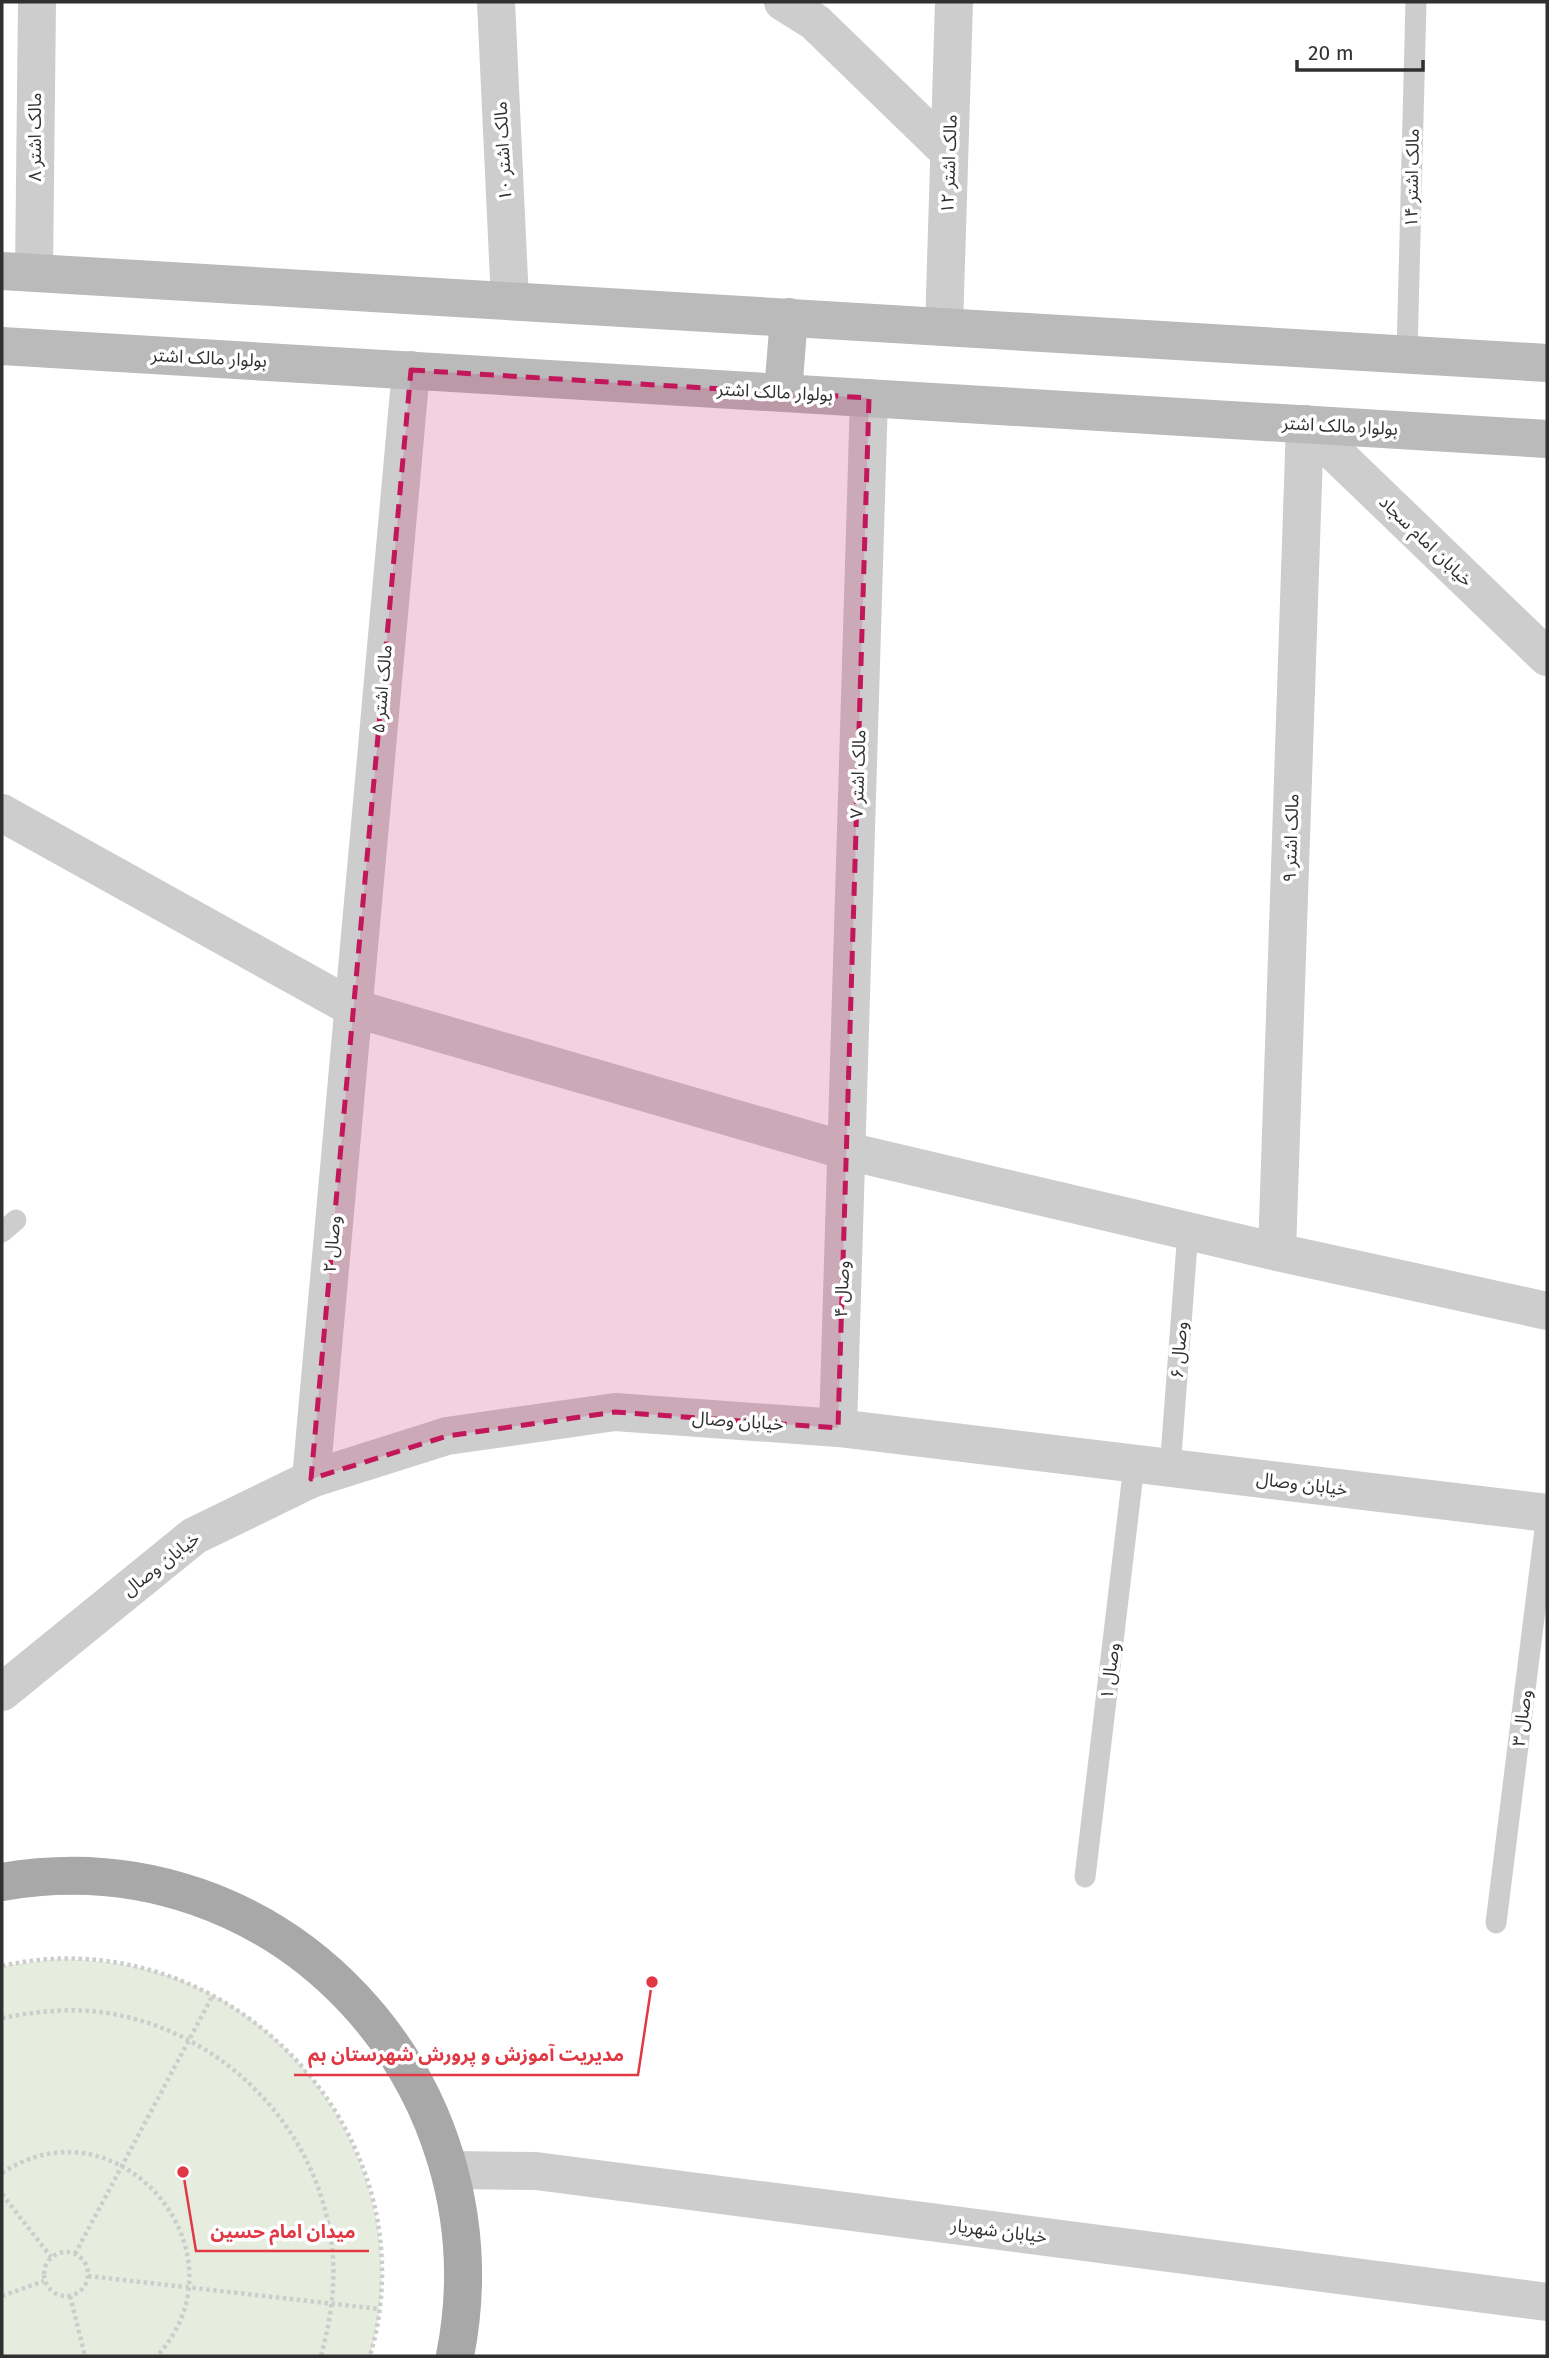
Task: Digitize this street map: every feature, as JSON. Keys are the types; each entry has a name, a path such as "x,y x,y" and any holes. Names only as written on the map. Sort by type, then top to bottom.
{"main road":[{"path":"18,272 1547,363"},
{"path":"783,393 789,317"},
{"name":"بولوار مالک اشتر","path":"2,346 1547,439"},
{"path":"2,1882 54,1876 93,1877 130,1881 204,1900 272,1933 333,1978 360,2005 384,2034 424,2099 439,2134 450,2171 462,2234 464,2267 461,2323 455,2356"}],"street":[{"name":"مالک اشتر ۸","path":"18,272 37,2"},
{"name":"مالک اشتر ۱۰","path":"496,2 510,301"},
{"path":"783,2 815,22 949,152"},
{"name":"مالک اشتر ۱۲","path":"944,327 954,2"},
{"name":"مالک اشتر ۵","path":"353,1008 411,370"},
{"name":"مالک اشتر ۷","path":"847,1151 869,398"},
{"name":"خیابان امام سجاد","path":"1305,424 1547,657"},
{"name":"مالک اشتر ۹","path":"1277,1252 1305,424"},
{"path":"2,813 353,1008 847,1151 1277,1252 1547,1311"},
{"name":"وصال ۲","path":"311,1479 353,1008"},
{"name":"وصال ۴","path":"838,1428 847,1151"},
{"name":"خیابان وصال","path":"2,1692 194,1536 311,1479 447,1436 615,1412 838,1428 1547,1513"},
{"name":"خیابان شهریار","path":"450,2171 536,2171 1547,2302"}],"lane":[{"name":"مالک اشتر ۱۴","path":"1407,355 1416,2"},
{"name":"وصال ۶","path":"1152,1467 1188,1231"},
{"name":"وصال ۱","path":"1085,1877 1152,1467"},
{"name":"وصال ۳","path":"1496,1923 1547,1513"}],"path":[{"path":"2,1966 57,1959 98,1961 177,1979 214,1995 244,2014 273,2036 299,2062 342,2121 370,2189 376,2219 381,2279 379,2309 370,2356"},
{"path":"75,2254 214,1995"},
{"path":"2,2018 56,2010 102,2012 138,2020 189,2040 217,2056 242,2076 278,2115 302,2150 321,2199 331,2240 334,2272 332,2304 321,2356"},
{"path":"2,2173 32,2158 54,2153 100,2157 140,2177 169,2207 186,2245 188,2287 177,2329 157,2356"},
{"path":"2,2194 51,2258"},
{"path":"67,2252 75,2254 82,2259 88,2276 85,2285 79,2293 59,2296 50,2290 44,2281 46,2264 51,2258 67,2252"},
{"path":"88,2276 379,2309"},
{"path":"2,2296 44,2281"},
{"path":"70,2296 85,2356"}],"highlighted area":[{"path":"411,370 869,398 838,1428 615,1412 447,1436 311,1479"}],"shaded area":[{"path":"57,1959 118,1964 178,1979 230,2005 276,2040 315,2083 346,2131 368,2184 380,2240 381,2298 370,2356 2,2356 2,1966"}],"place":[{"name":"مدیریت آموزش و پرورش شهرستان بم","path":"652,1982"},
{"name":"میدان امام حسین","path":"183,2172"}]}
